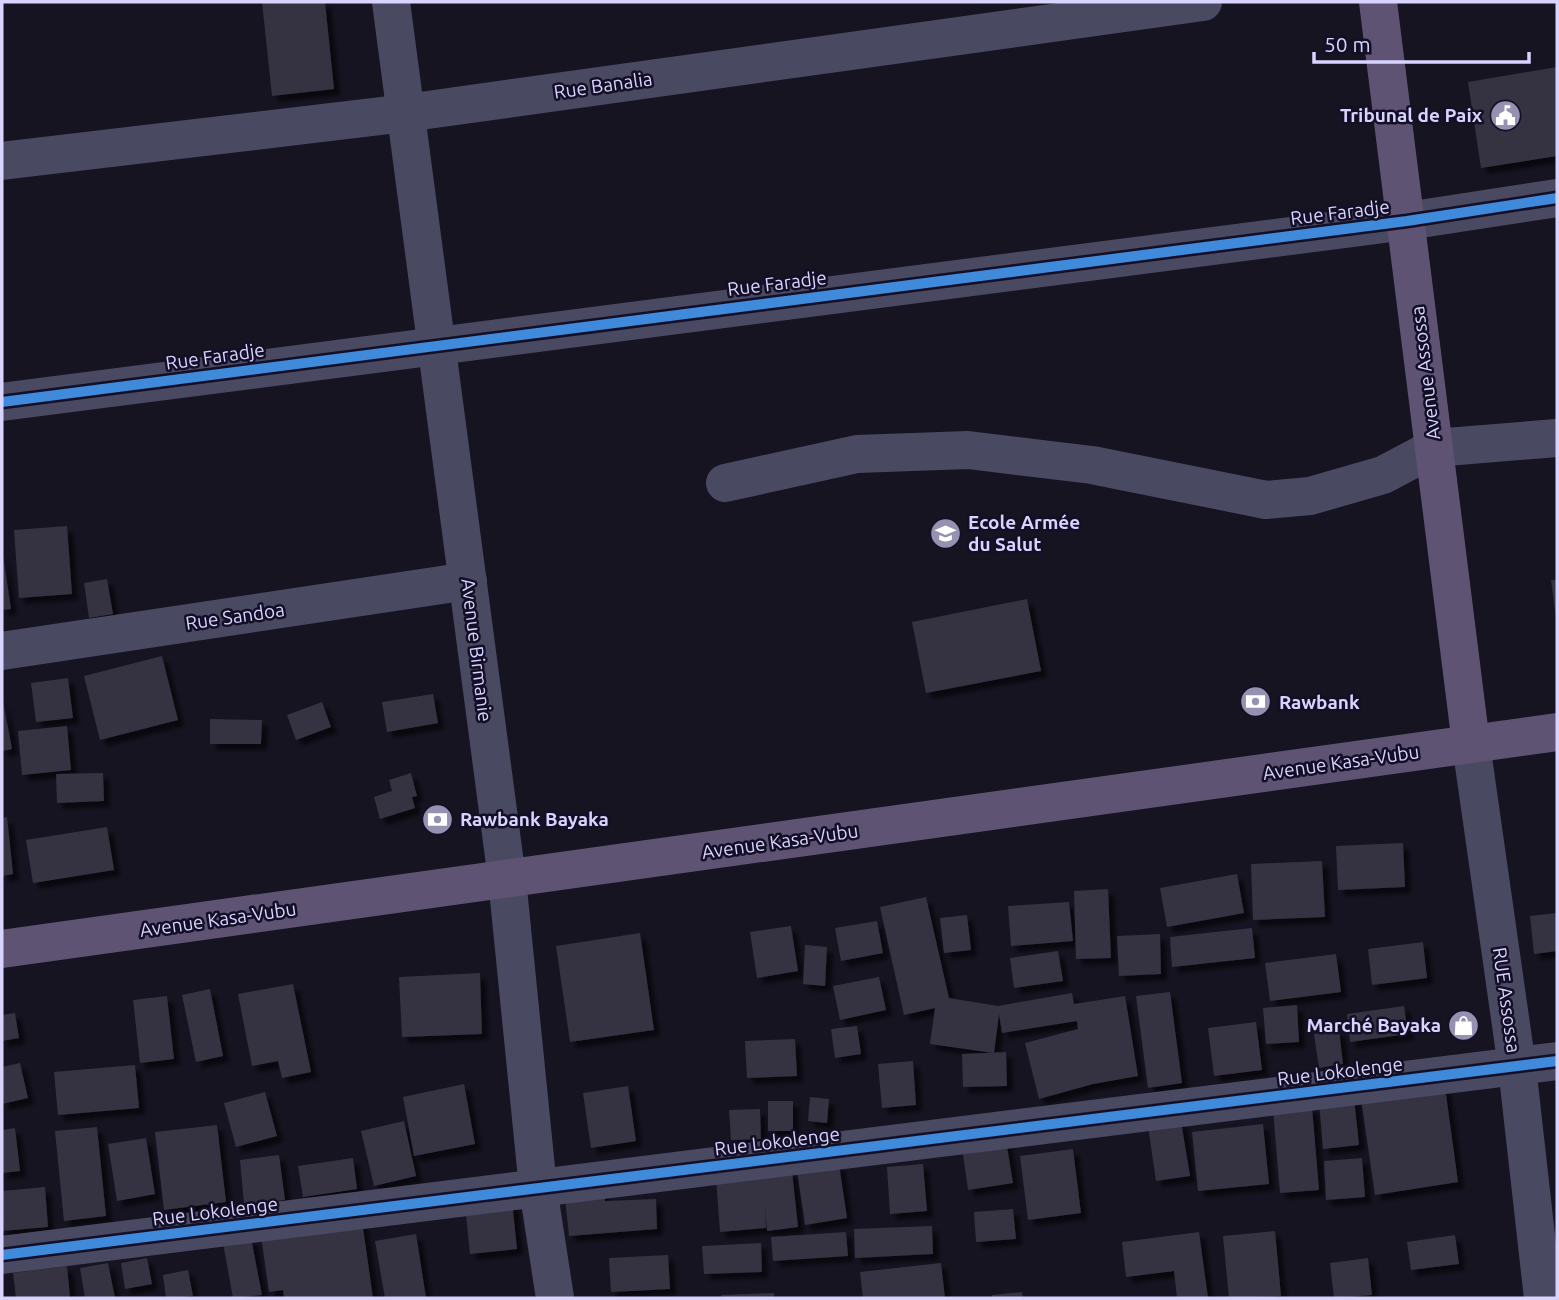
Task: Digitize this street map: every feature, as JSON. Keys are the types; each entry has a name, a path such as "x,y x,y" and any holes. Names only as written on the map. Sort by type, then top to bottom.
{"main road":[{"name":"Avenue Assossa","path":"1378,2 1471,744"},
{"name":"Avenue Kasa-Vubu","path":"2,949 1557,732"}],"street":[{"name":"Avenue Birmanie","path":"391,2 507,879 538,1188 555,1298"},
{"name":"Rue Banalia","path":"2,162 406,113 1203,2"},
{"name":"Rue Faradje","path":"2,402 1407,221 1557,198"},
{"path":"725,483 857,453 968,450 1092,465 1266,500 1310,496 1383,475 1434,448 1557,438"},
{"name":"Rue Sandoa","path":"2,651 468,581"},
{"name":"RUE Assossa","path":"1471,744 1517,1067 1544,1298"},
{"name":"Rue Lokolenge","path":"2,1255 1557,1061"}],"building":[{"path":"262,2 325,2 334,89 272,96"},
{"path":"1557,67 1557,156 1481,168 1468,82"},
{"path":"67,526 72,594 19,598 14,530"},
{"path":"2,549 11,609 2,610"},
{"path":"107,579 113,614 89,618 84,583"},
{"path":"1551,580 1557,580 1557,617 1556,617"},
{"path":"1027,599 1041,671 926,693 912,622"},
{"path":"162,656 178,720 100,740 84,676"},
{"path":"68,678 73,718 36,722 31,683"},
{"path":"433,694 438,723 387,732 382,702"},
{"path":"2,696 12,749 2,751"},
{"path":"322,702 331,727 296,740 287,715"},
{"path":"210,719 262,720 261,744 210,744"},
{"path":"67,726 71,770 22,775 18,731"},
{"path":"103,773 104,801 57,803 56,774"},
{"path":"411,773 417,796 412,797 415,808 380,819 374,797 392,791 389,780"},
{"path":"7,817 13,874 2,876 2,818"},
{"path":"107,827 114,870 33,883 26,840"},
{"path":"1403,843 1405,887 1338,890 1336,846"},
{"path":"1322,861 1325,917 1253,920 1251,864"},
{"path":"1237,874 1244,913 1167,927 1160,888"},
{"path":"1108,889 1111,958 1076,959 1074,891"},
{"path":"926,897 949,998 998,1006 1072,993 1074,1004 1125,996 1138,1076 1093,1084 1039,1099 1025,1043 1078,1029 1077,1021 1002,1033 999,1014 994,1053 930,1044 935,1008 904,1015 880,907"},
{"path":"1069,902 1073,941 1011,946 1008,906"},
{"path":"1557,913 1557,951 1534,954 1530,916"},
{"path":"967,915 971,950 944,953 940,918"},
{"path":"877,921 883,953 841,961 835,928"},
{"path":"791,926 798,971 757,978 750,932"},
{"path":"1252,928 1255,958 1172,967 1170,937"},
{"path":"640,933 654,1030 570,1042 556,946"},
{"path":"1160,934 1161,974 1119,976 1117,936"},
{"path":"1423,942 1427,978 1372,985 1368,949"},
{"path":"805,945 827,947 825,986 803,984"},
{"path":"1058,951 1063,981 1014,988 1010,958"},
{"path":"1336,954 1341,992 1270,1001 1265,963"},
{"path":"480,973 482,1034 402,1037 399,977"},
{"path":"879,977 886,1010 840,1020 833,986"},
{"path":"293,984 311,1072 282,1078 278,1061 252,1066 238,994"},
{"path":"210,989 223,1056 196,1062 182,995"},
{"path":"1170,992 1182,1083 1148,1088 1136,996"},
{"path":"167,996 174,1059 140,1063 133,1000"},
{"path":"1297,1005 1299,1042 1266,1044 1263,1008"},
{"path":"1404,1006 1408,1034 1350,1042 1347,1014"},
{"path":"15,1013 19,1038 2,1041 2,1015"},
{"path":"1256,1022 1262,1070 1214,1076 1208,1028"},
{"path":"857,1026 861,1054 835,1058 831,1029"},
{"path":"1339,1030 1343,1064 1319,1068 1314,1034"},
{"path":"795,1039 797,1076 747,1078 745,1041"},
{"path":"1006,1052 1007,1086 963,1087 962,1054"},
{"path":"913,1061 916,1105 882,1108 878,1064"},
{"path":"20,1063 28,1098 2,1104 2,1067"},
{"path":"135,1065 139,1108 58,1115 54,1072"},
{"path":"464,1084 475,1144 414,1156 403,1097"},
{"path":"628,1086 636,1141 591,1148 583,1093"},
{"path":"1445,1087 1458,1182 1375,1195 1361,1099"},
{"path":"265,1092 277,1136 236,1147 224,1103"},
{"path":"810,1097 829,1099 827,1123 808,1121"},
{"path":"1354,1098 1359,1145 1323,1149 1319,1101"},
{"path":"768,1101 793,1101 793,1131 768,1131"},
{"path":"1312,1107 1319,1190 1280,1193 1273,1110"},
{"path":"760,1109 761,1139 731,1140 729,1110"},
{"path":"404,1121 416,1176 374,1186 361,1131"},
{"path":"1181,1121 1190,1176 1156,1181 1148,1126"},
{"path":"1263,1124 1269,1184 1198,1191 1192,1132"},
{"path":"217,1125 226,1202 164,1210 155,1132"},
{"path":"97,1127 106,1216 64,1221 55,1131"},
{"path":"15,1128 20,1171 2,1173 2,1130"},
{"path":"146,1138 155,1194 117,1201 108,1144"},
{"path":"1006,1140 1013,1183 968,1190 962,1147"},
{"path":"1073,1149 1081,1213 1028,1220 1020,1156"},
{"path":"279,1155 285,1200 244,1204 240,1160"},
{"path":"353,1158 357,1189 303,1197 298,1166"},
{"path":"1362,1158 1365,1197 1326,1200 1324,1161"},
{"path":"839,1164 847,1218 805,1225 797,1170"},
{"path":"923,1164 927,1211 890,1214 887,1167"},
{"path":"792,1171 798,1227 767,1231 765,1207 766,1228 720,1232 716,1178"},
{"path":"603,1184 605,1201 656,1199 657,1229 569,1236 564,1188"},
{"path":"45,1187 48,1227 2,1231 2,1191"},
{"path":"512,1200 517,1249 470,1254 465,1205"},
{"path":"1013,1209 1016,1239 976,1242 974,1212"},
{"path":"362,1221 373,1298 284,1298 283,1290 269,1292 261,1236"},
{"path":"932,1226 933,1254 855,1258 854,1229"},
{"path":"1275,1231 1281,1296 1229,1298 1223,1236"},
{"path":"846,1232 848,1256 773,1261 771,1237"},
{"path":"1199,1232 1208,1298 1177,1298 1174,1271 1126,1277 1122,1242"},
{"path":"416,1234 426,1298 385,1298 375,1241"},
{"path":"1455,1235 1459,1264 1411,1270 1407,1242"},
{"path":"251,1238 262,1295 233,1298 223,1243"},
{"path":"761,1243 762,1272 704,1274 702,1246"},
{"path":"668,1255 670,1289 611,1292 609,1258"},
{"path":"147,1258 152,1284 125,1289 121,1263"},
{"path":"1368,1258 1372,1295 1334,1298 1330,1263"},
{"path":"108,1263 115,1298 85,1298 80,1268"},
{"path":"941,1263 945,1298 863,1298 860,1272"},
{"path":"67,1266 70,1298 16,1298 13,1273"},
{"path":"188,1270 193,1296 166,1298 163,1275"},
{"path":"1022,1292 1023,1298 992,1298 992,1295"},
{"path":"774,1293 774,1298 721,1298 721,1295"}],"cycle path":[{"path":"2,402 1407,221 1557,198"},
{"path":"2,1255 1557,1061"}],"place":[{"name":"Tribunal de Paix","path":"1505,115"},
{"name":"Ecole Armée du Salut","path":"945,533"},
{"name":"Rawbank","path":"1256,702"},
{"name":"Rawbank Bayaka","path":"437,819"},
{"name":"Marché Bayaka","path":"1464,1025"}]}
